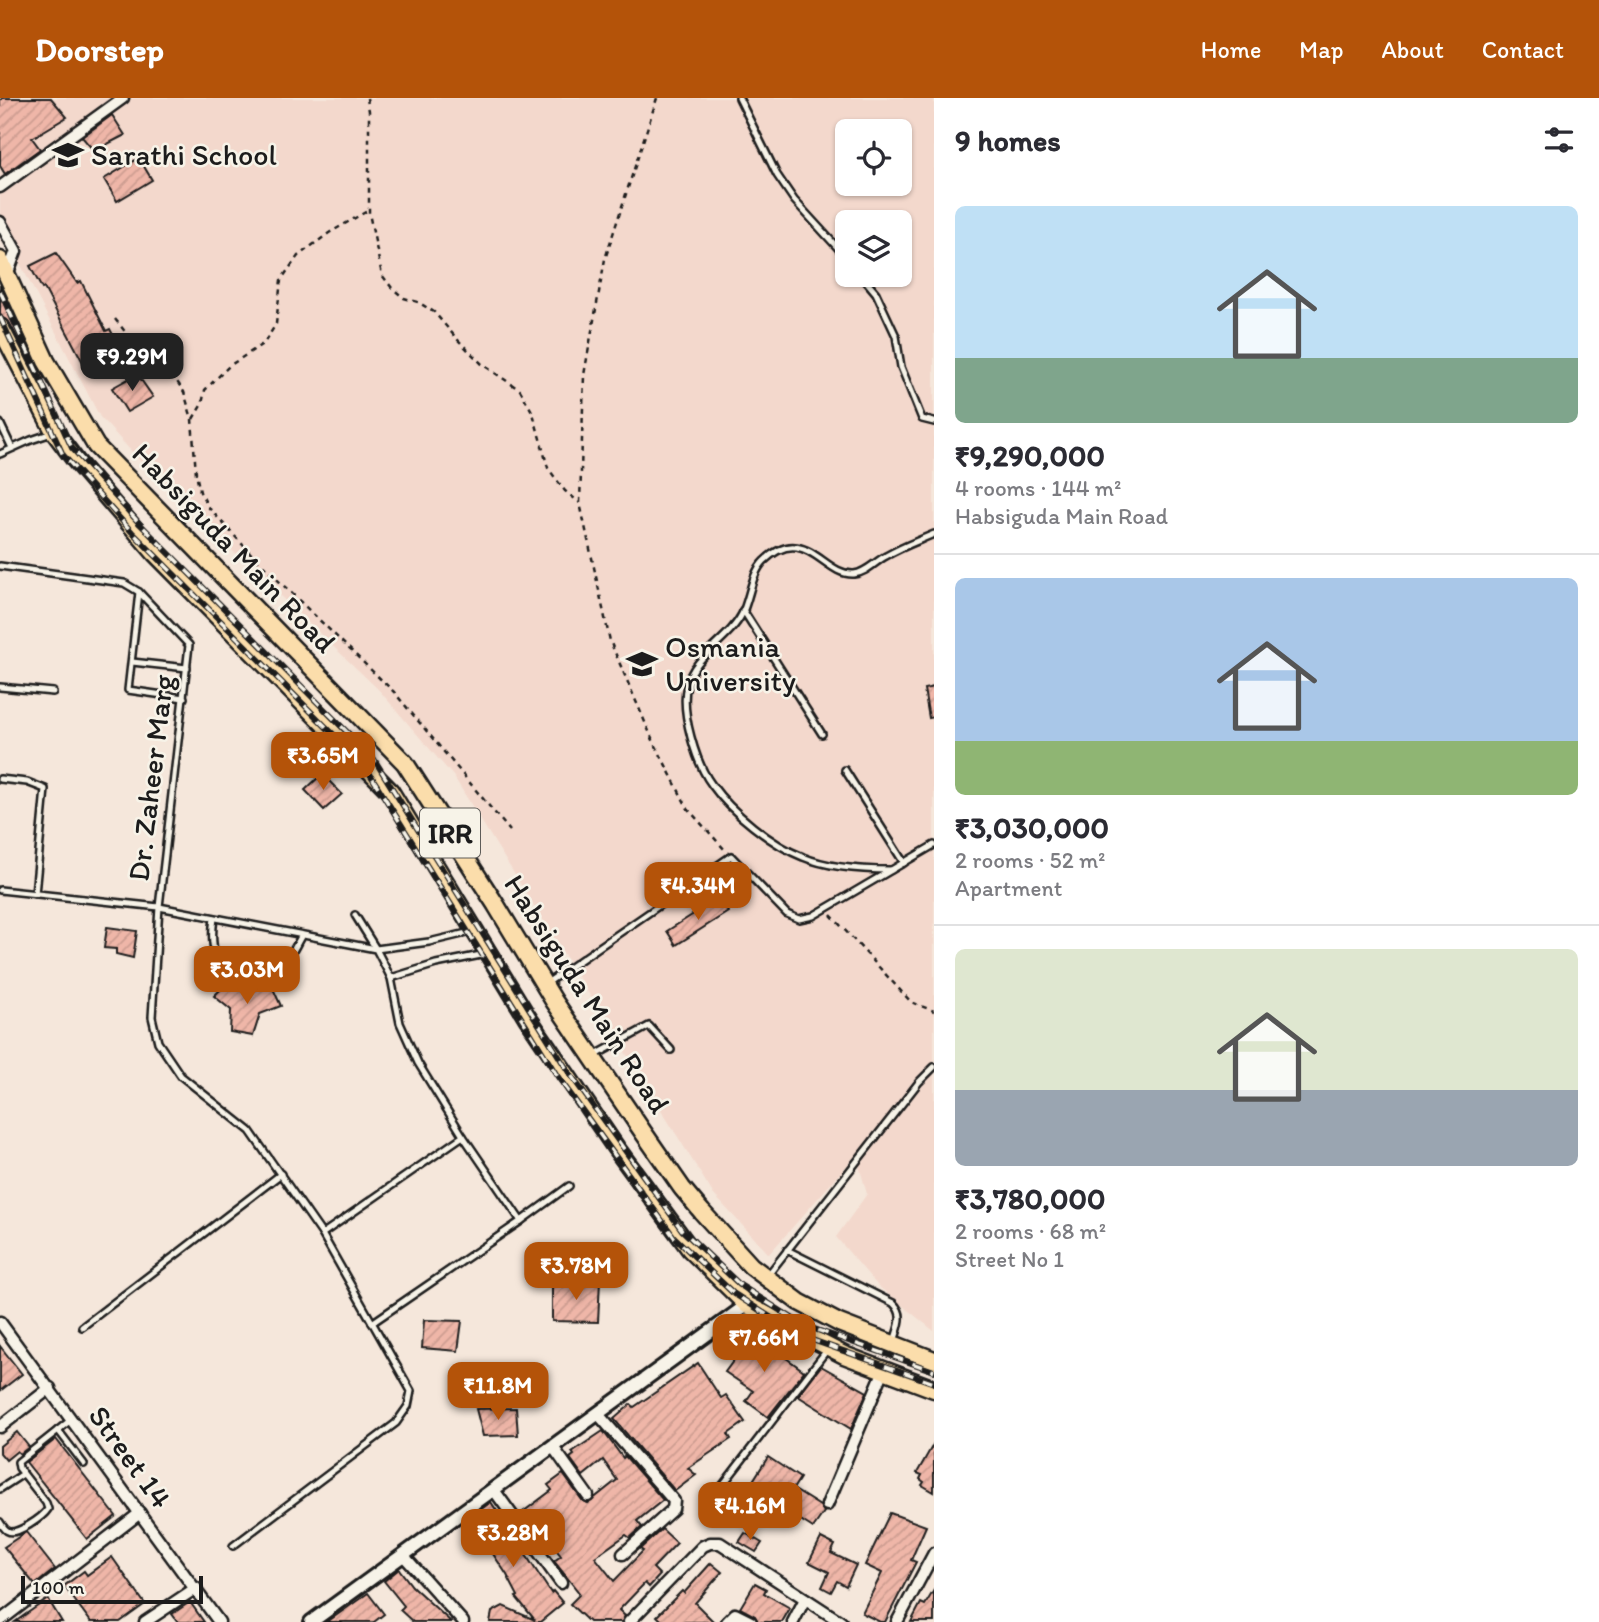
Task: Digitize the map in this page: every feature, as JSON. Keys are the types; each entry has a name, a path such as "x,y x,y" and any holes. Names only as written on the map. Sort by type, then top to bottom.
{"main road":[{"name":"Habsiguda Main Road","path":"3,268 46,361 96,446 405,763 544,984 682,1188 765,1279 821,1315 934,1360"},
{"name":"Habsiguda Main Road","path":"0,327 55,433 76,461 155,553 390,791 486,954 616,1148 690,1249 747,1305 829,1347 934,1389"},
{"path":"367,767 390,748"},
{"path":"616,1148 643,1132"}],"street":[{"path":"0,187 124,98"},
{"path":"0,222 16,251 3,268"},
{"path":"311,1622 747,1305"},
{"name":"Street 14","path":"0,1322 219,1622"},
{"path":"827,1504 884,1370"},
{"path":"0,1427 50,1388"},
{"path":"598,1413 674,1501 673,1509 623,1554"},
{"path":"553,1447 588,1496"},
{"path":"494,1490 561,1583"},
{"path":"0,1621 140,1513"},
{"path":"629,1622 703,1546 710,1543 720,1543 841,1622"},
{"path":"897,1622 934,1553"},
{"path":"403,1555 463,1622"},
{"path":"145,1622 196,1588"},
{"path":"793,1622 805,1600"},
{"path":"727,1622 735,1614 751,1622"}],"lane":[{"path":"739,98 777,175 801,208 835,245"},
{"path":"871,287 896,336 901,367 922,419 934,422"},
{"path":"0,423 12,448"},
{"path":"0,454 55,433"},
{"path":"891,870 855,868 802,857 747,821 711,785 688,730 685,705 687,683 696,667 731,630 743,610 753,580 764,561 781,551 797,547 806,549 844,573 855,574 863,572 888,554 934,534"},
{"name":"Dr. Zaheer Marg","path":"0,566 124,583 139,592 189,645 159,907 376,949 429,942 474,931"},
{"path":"139,592 128,690 184,698"},
{"path":"743,610 822,734"},
{"path":"132,662 187,668"},
{"path":"0,687 53,692"},
{"path":"845,770 904,863"},
{"path":"0,779 27,782 45,789 36,894"},
{"path":"544,984 731,856 787,915 799,919 813,916 934,845"},
{"path":"0,890 159,907 152,1017 158,1042 181,1076 250,1130 322,1234 411,1391 408,1406 396,1423 233,1546"},
{"path":"355,915 391,978 400,1023 418,1063 463,1136 521,1221"},
{"path":"214,918 211,941 215,958 230,975 242,979 258,979 272,975 283,967 302,935"},
{"path":"391,978 436,964 486,954"},
{"path":"593,1057 649,1026 671,1050"},
{"path":"765,1279 919,1082 934,1068"},
{"path":"322,1234 463,1136"},
{"path":"82,1327 281,1174"},
{"path":"372,1323 569,1186"},
{"path":"787,1250 893,1303 902,1316 893,1344"},
{"path":"722,1486 829,1347"},
{"path":"0,1522 6,1531 11,1533 44,1515 48,1509 46,1503 23,1474 18,1462 72,1419"},
{"path":"58,1430 84,1464"},
{"path":"0,1489 23,1474"}],"path":[{"path":"367,98 369,210 382,275 404,298 418,302 434,312 482,364 520,390 533,413 548,468 565,491 580,503"},
{"path":"657,98 605,259 584,375 580,503 610,641 645,724 688,809 731,856"},
{"path":"192,419 202,404 205,390 229,366 264,342 276,324 281,280 298,256 329,233 369,210"},
{"path":"116,319 135,344 166,365 184,392 192,419 196,474 203,499 209,508 254,557 394,692 510,831"},
{"path":"825,909 911,1002 934,1012"}],"shaded area":[{"name":"Osmania University","path":"0,98 934,98 934,1331 878,1286 836,1237 867,1194 856,1155 769,1254 714,1195 454,777 378,689 157,479 100,417 0,225"}],"building":[{"path":"51,98 67,117 32,138 40,149 5,174 0,166 0,100"},
{"path":"112,115 125,135 94,151 82,137"},
{"path":"139,158 152,180 117,201 104,179"},
{"path":"56,253 77,283 81,281 106,331 110,329 124,356 88,372 30,266"},
{"path":"0,285 45,379 40,381 9,322 0,317"},
{"path":"137,374 153,397 127,412 112,388"},
{"path":"934,687 934,717 929,718 924,689"},
{"path":"322,774 342,794 324,810 305,790"},
{"path":"719,898 728,912 676,945 667,931"},
{"path":"107,927 137,931 133,958 116,954 116,949 104,948"},
{"path":"230,980 249,992 271,984 281,1006 260,1014 253,1036 230,1032 231,1010 214,996"},
{"path":"600,1280 598,1322 552,1321 552,1285"},
{"path":"424,1320 462,1321 458,1351 422,1348"},
{"path":"753,1334 804,1371 768,1417 746,1401 753,1391 725,1372"},
{"path":"0,1346 22,1374 0,1391"},
{"path":"698,1363 721,1398 726,1395 745,1422 728,1434 731,1439 688,1468 696,1475 675,1491 614,1419 631,1404 634,1407"},
{"path":"821,1366 867,1392 851,1429 798,1396"},
{"path":"516,1408 518,1435 483,1436 476,1409"},
{"path":"603,1431 623,1458 625,1456 663,1500 637,1521 642,1527 630,1538 626,1535 595,1557 614,1581 643,1551 640,1549 662,1529 677,1543 653,1568 660,1575 649,1587 645,1583 619,1610 625,1616 622,1622 589,1622 570,1604 580,1594 554,1561 561,1556 523,1512 552,1490 548,1485 563,1474 582,1500 588,1503 617,1480 603,1460 583,1476 570,1458 574,1455 572,1452"},
{"path":"17,1432 29,1447 20,1454 17,1451 6,1460 0,1453 0,1446"},
{"path":"56,1439 116,1516 87,1539 26,1462"},
{"path":"934,1443 934,1492 922,1485 922,1475 917,1473"},
{"path":"768,1457 800,1478 793,1489 820,1506 824,1512 813,1528 749,1487"},
{"path":"491,1502 551,1593 553,1591 563,1603 540,1622 490,1622 492,1612 503,1606 535,1620 516,1597 518,1596 507,1575 483,1539 479,1542 465,1521"},
{"path":"890,1513 926,1526 911,1560 916,1562 885,1622 880,1622 862,1613 882,1573 865,1565"},
{"path":"26,1532 55,1569 35,1585 4,1547"},
{"path":"745,1533 762,1543 756,1552 739,1542"},
{"path":"821,1538 835,1545 831,1553 856,1565 846,1586 837,1581 831,1592 822,1587 829,1572 809,1562"},
{"path":"112,1557 145,1604 120,1622 91,1622 64,1586 84,1571 87,1575"},
{"path":"711,1563 722,1572 695,1603 714,1622 663,1622 657,1616 682,1591 684,1593"},
{"path":"399,1569 412,1586 451,1622 413,1622 400,1610 404,1606 384,1581"},
{"path":"755,1583 766,1589 764,1593 790,1608 782,1622 758,1622 755,1616 740,1608"},
{"path":"934,1590 934,1622 911,1622 921,1603 925,1605"},
{"path":"368,1593 384,1614 374,1622 327,1622"},
{"path":"48,1599 62,1622 15,1622 26,1614"},
{"path":"190,1602 204,1622 178,1622 172,1614"}],"railway":[{"path":"0,291 72,448 140,524 374,759 568,1071 682,1230 740,1285 803,1325 934,1371"},
{"path":"0,317 63,455 132,532 365,766 558,1077 674,1237 733,1293 798,1335 934,1383"}],"place":[{"name":"Sarathi School","path":"68,155"},
{"name":"Osmania University","path":"642,664"}]}
